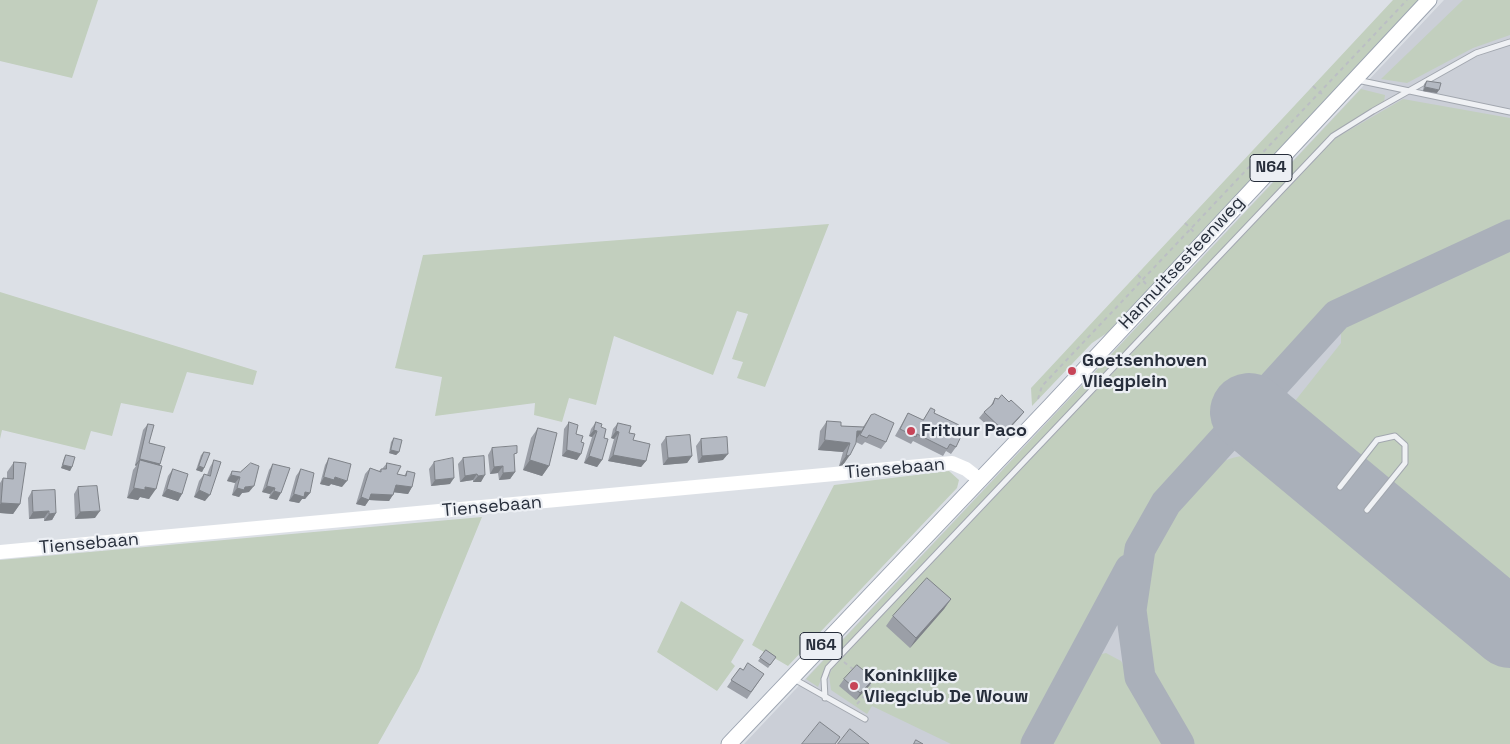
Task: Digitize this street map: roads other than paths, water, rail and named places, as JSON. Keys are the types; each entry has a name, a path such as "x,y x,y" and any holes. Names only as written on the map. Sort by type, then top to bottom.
{"main road":[{"name":"Hannuitsesteenweg","path":"729,744 980,480 1429,0"}],"street":[{"name":"Tiensebaan","path":"0,552 952,463 980,480"}],"lane":[{"path":"825,698 824,680 828,668 1334,136 1476,53 1510,42"},
{"path":"1354,80 1510,112"},
{"path":"1340,487 1377,440 1395,436 1405,445 1405,463 1367,510"},
{"path":"792,677 825,698 865,719"}],"place":[{"name":"Goetsenhoven Vliegplein","path":"1072,371"},
{"name":"Frituur Paco","path":"911,431"},
{"name":"Koninklijke Vliegclub De Wouw","path":"854,686"}]}
